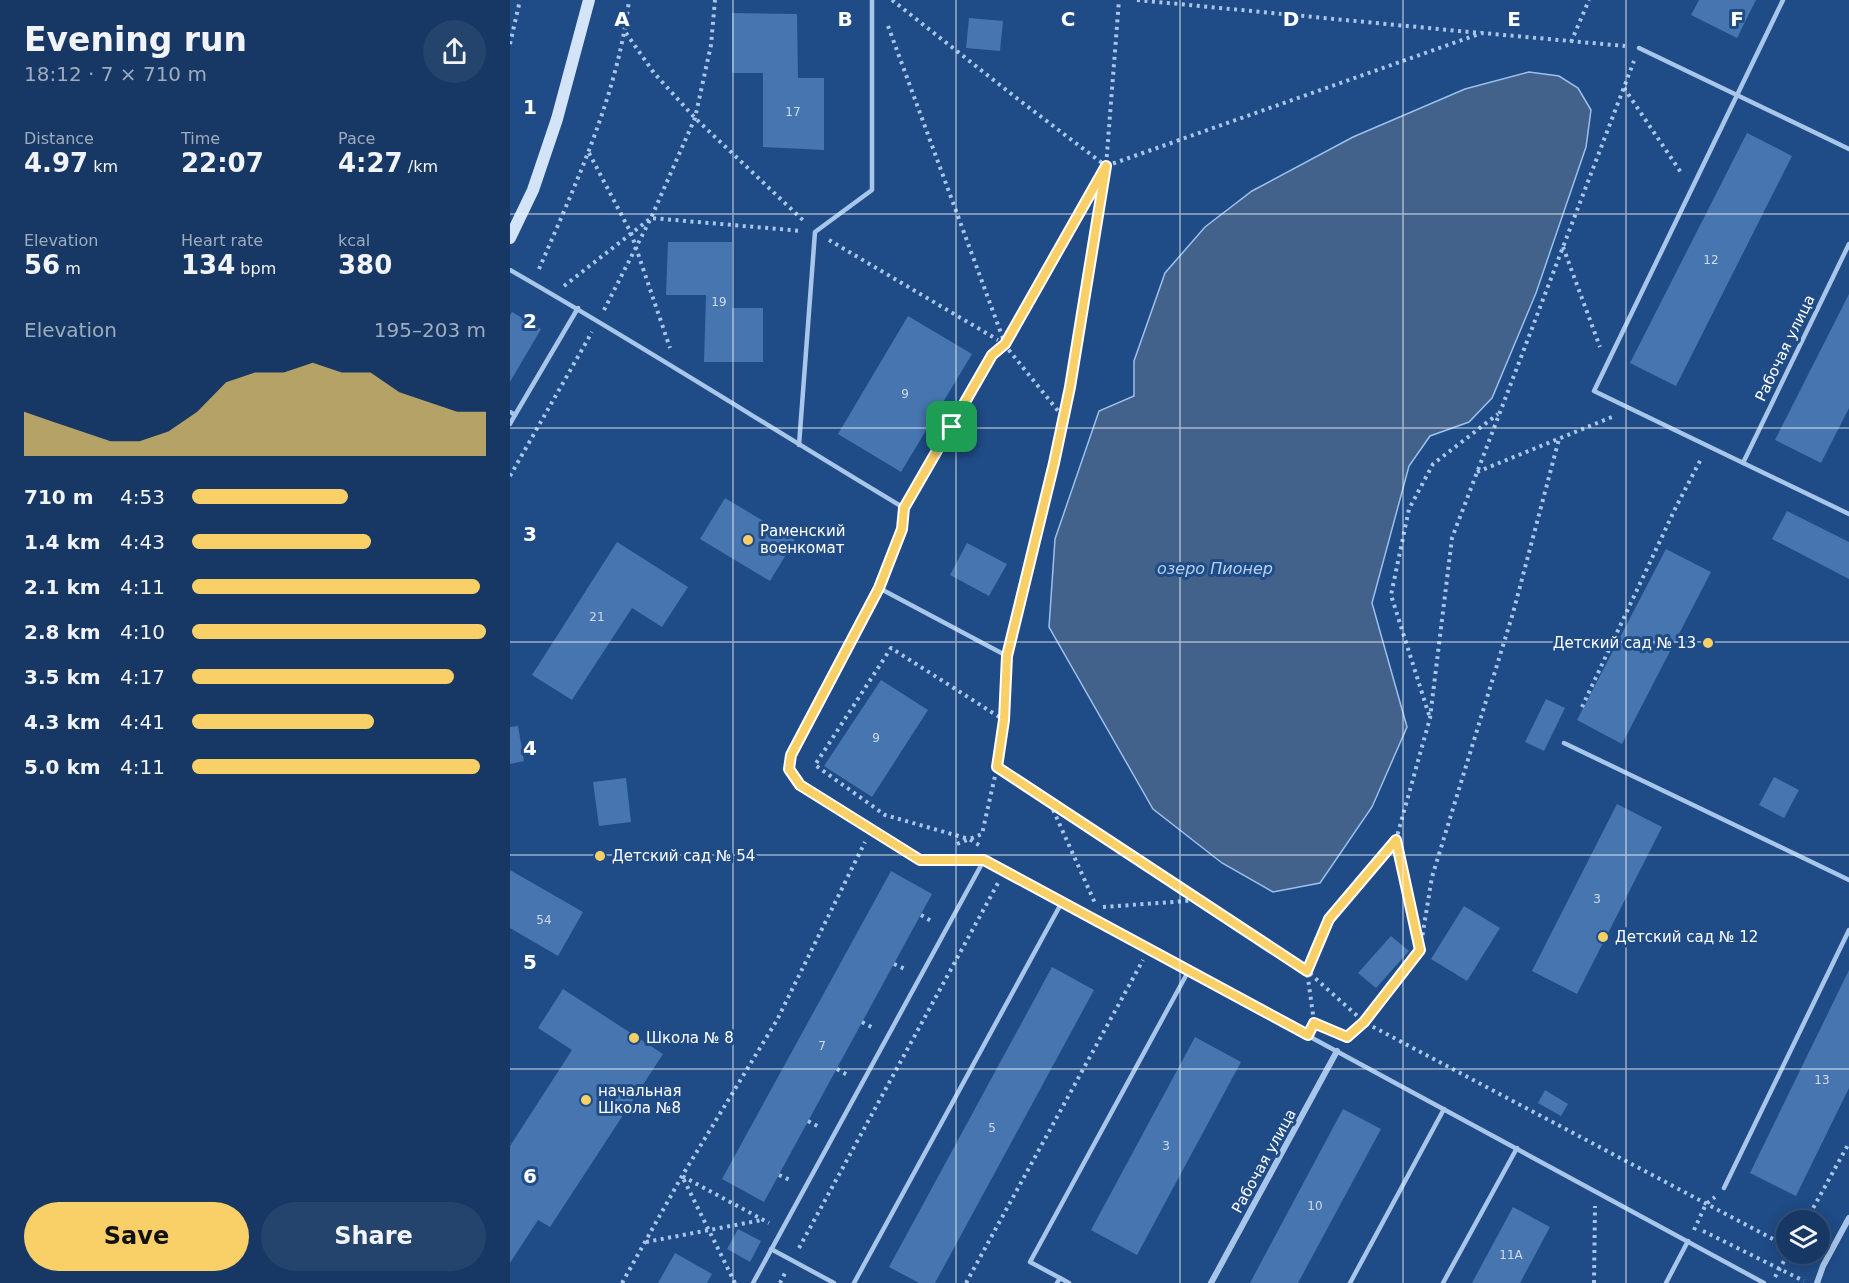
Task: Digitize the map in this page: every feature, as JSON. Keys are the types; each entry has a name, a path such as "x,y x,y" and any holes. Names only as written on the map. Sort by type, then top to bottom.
{"main road":[{"path":"510,238 533,190 557,119 589,0"}],"street":[{"name":"Рабочая улица","path":"1211,1283 1337,1051"},
{"path":"1817,1283 1823,1266 1849,1218"}],"lane":[{"path":"799,445 815,232 872,190 872,0"},
{"path":"1783,0 1594,391 1849,514"},
{"path":"1639,48 1849,149"},
{"name":"Рабочая улица","path":"1743,463 1849,244"},
{"path":"510,270 578,308 904,508"},
{"path":"510,424 513,413 578,308"},
{"path":"992,355 904,508 902,529 879,588 791,755 789,769 800,785 920,860 984,860 1005,870 1764,1283"},
{"path":"879,588 1007,656"},
{"path":"1564,743 1849,880"},
{"path":"753,1283 984,860"},
{"path":"854,1283 1062,902"},
{"path":"1724,1188 1849,930"},
{"path":"1069,1283 1059,1280 1030,1262 1188,970"},
{"path":"1350,1283 1444,1109"},
{"path":"1443,1283 1517,1148"},
{"path":"1666,1283 1688,1241"},
{"path":"771,1249 834,1283"}],"path":[{"path":"510,44 520,0"},
{"path":"537,275 589,152 618,60 625,32 628,0"},
{"path":"594,308 603,314 651,218 695,118 711,45 715,0"},
{"path":"892,0 1106,166"},
{"path":"949,848 982,834 997,767 1004,720 1007,656 1070,387 1106,166 1119,0"},
{"path":"1137,0 1639,48 1452,538 1430,718 1396,840 1329,919 1307,971 1314,1023 1308,1035"},
{"path":"1572,42 1589,0"},
{"path":"886,22 1005,344"},
{"path":"992,355 1005,344 1106,166 1482,33"},
{"path":"1624,87 1692,188"},
{"path":"589,152 631,233 673,356 663,350"},
{"path":"569,293 561,288 651,218 815,232"},
{"path":"1563,246 1606,365"},
{"path":"510,476 598,321"},
{"path":"1476,472 1632,409"},
{"path":"1430,718 1391,595 1409,508 1433,464 1498,414"},
{"path":"1337,1051 1347,1037 1364,1022 1420,950 1432,877 1512,614 1559,439"},
{"path":"1581,707 1675,509 1708,446"},
{"path":"989,850 969,839 885,815 815,765 891,648 1004,720"},
{"path":"997,767 1307,971 1364,1022 1776,1241"},
{"path":"1050,802 1098,908"},
{"path":"622,1283 682,1176 777,1020 872,829"},
{"path":"1396,840 1420,950"},
{"path":"780,1283 1005,870"},
{"path":"1098,908 1200,900"},
{"path":"1088,902 1108,913"},
{"path":"966,1283 1149,949"},
{"path":"1304,1018 1314,1023"},
{"path":"1347,1037 1357,1043"},
{"path":"1812,1210 1849,1143"},
{"path":"682,1176 782,1230"},
{"path":"682,1176 735,1283"},
{"path":"1688,1241 1706,1204 1724,1188"},
{"path":"1594,1283 1595,1191"},
{"path":"645,1242 762,1220"},
{"path":"1685,1221 1808,1283"},
{"path":"1772,1283 1782,1264"}],"water":[{"name":"озеро Пионер","path":"1529,72 1559,76 1578,88 1591,110 1586,147 1536,293 1492,398 1469,422 1430,436 1409,466 1372,603 1407,727 1372,807 1320,883 1273,892 1222,863 1153,809 1049,627 1055,539 1099,411 1134,396 1134,361 1165,273 1205,227 1252,191 1353,137 1465,89"}],"building":[{"path":"1699,0 1756,0 1737,38 1691,15"},
{"path":"732,13 797,14 798,78 824,78 824,150 763,147 763,73 732,73"},
{"path":"969,18 1003,21 1000,51 966,48"},
{"path":"1747,133 1792,156 1676,386 1630,363"},
{"path":"668,242 732,242 732,308 763,308 763,362 704,362 706,295 666,295"},
{"path":"1849,294 1849,408 1821,463 1775,440"},
{"path":"512,312 541,329 510,382 510,315"},
{"path":"908,316 972,354 901,472 838,434"},
{"name":"Раменский военкомат","path":"725,498 795,540 770,581 700,539"},
{"path":"1787,511 1849,542 1849,579 1772,539"},
{"path":"617,542 688,587 662,627 632,608 572,700 532,675"},
{"path":"967,543 1007,564 989,596 950,575"},
{"path":"1666,549 1711,572 1622,744 1577,720"},
{"path":"881,680 928,710 872,797 824,766"},
{"path":"1546,699 1565,708 1544,751 1525,742"},
{"path":"518,726 524,761 510,764 510,727"},
{"path":"1774,777 1799,790 1784,818 1759,805"},
{"path":"626,778 631,822 599,826 593,782"},
{"path":"1617,804 1662,827 1577,994 1532,971"},
{"path":"510,870 583,912 558,956 510,928"},
{"path":"891,871 932,894 764,1202 722,1179"},
{"path":"1464,906 1500,928 1467,981 1431,959"},
{"path":"1391,936 1409,951 1376,988 1358,973"},
{"path":"1052,967 1094,990 935,1283 919,1283 889,1267"},
{"path":"1849,970 1849,1088 1796,1196 1750,1173"},
{"name":"начальная Школа №8","path":"563,989 663,1054 550,1227 538,1220 510,1263 510,1146 572,1050 538,1028"},
{"path":"1195,1037 1241,1062 1137,1255 1091,1230"},
{"path":"1545,1090 1568,1104 1561,1116 1538,1103"},
{"path":"1343,1109 1381,1129 1298,1283 1250,1283"},
{"path":"1513,1207 1550,1227 1520,1283 1472,1283"},
{"path":"738,1229 761,1241 750,1262 727,1249"},
{"path":"675,1253 712,1274 707,1283 658,1283"}],"place":[{"name":"Раменский военкомат","path":"748,540"},
{"name":"Детский сад № 13","path":"1708,643"},
{"name":"Детский сад № 54","path":"600,856"},
{"name":"Детский сад № 12","path":"1603,937"},
{"name":"Школа № 8","path":"634,1038"},
{"name":"начальная Школа №8","path":"586,1100"}],"route":[{"path":"1106,166 1070,387 1007,656 1004,720 997,767 1307,971 1329,919 1396,840 1420,950 1364,1022 1347,1037 1314,1023 1308,1035 984,860 920,860 800,785 789,769 791,755 879,588 902,529 904,508 952,427 992,355 1005,344 1106,166"}]}
